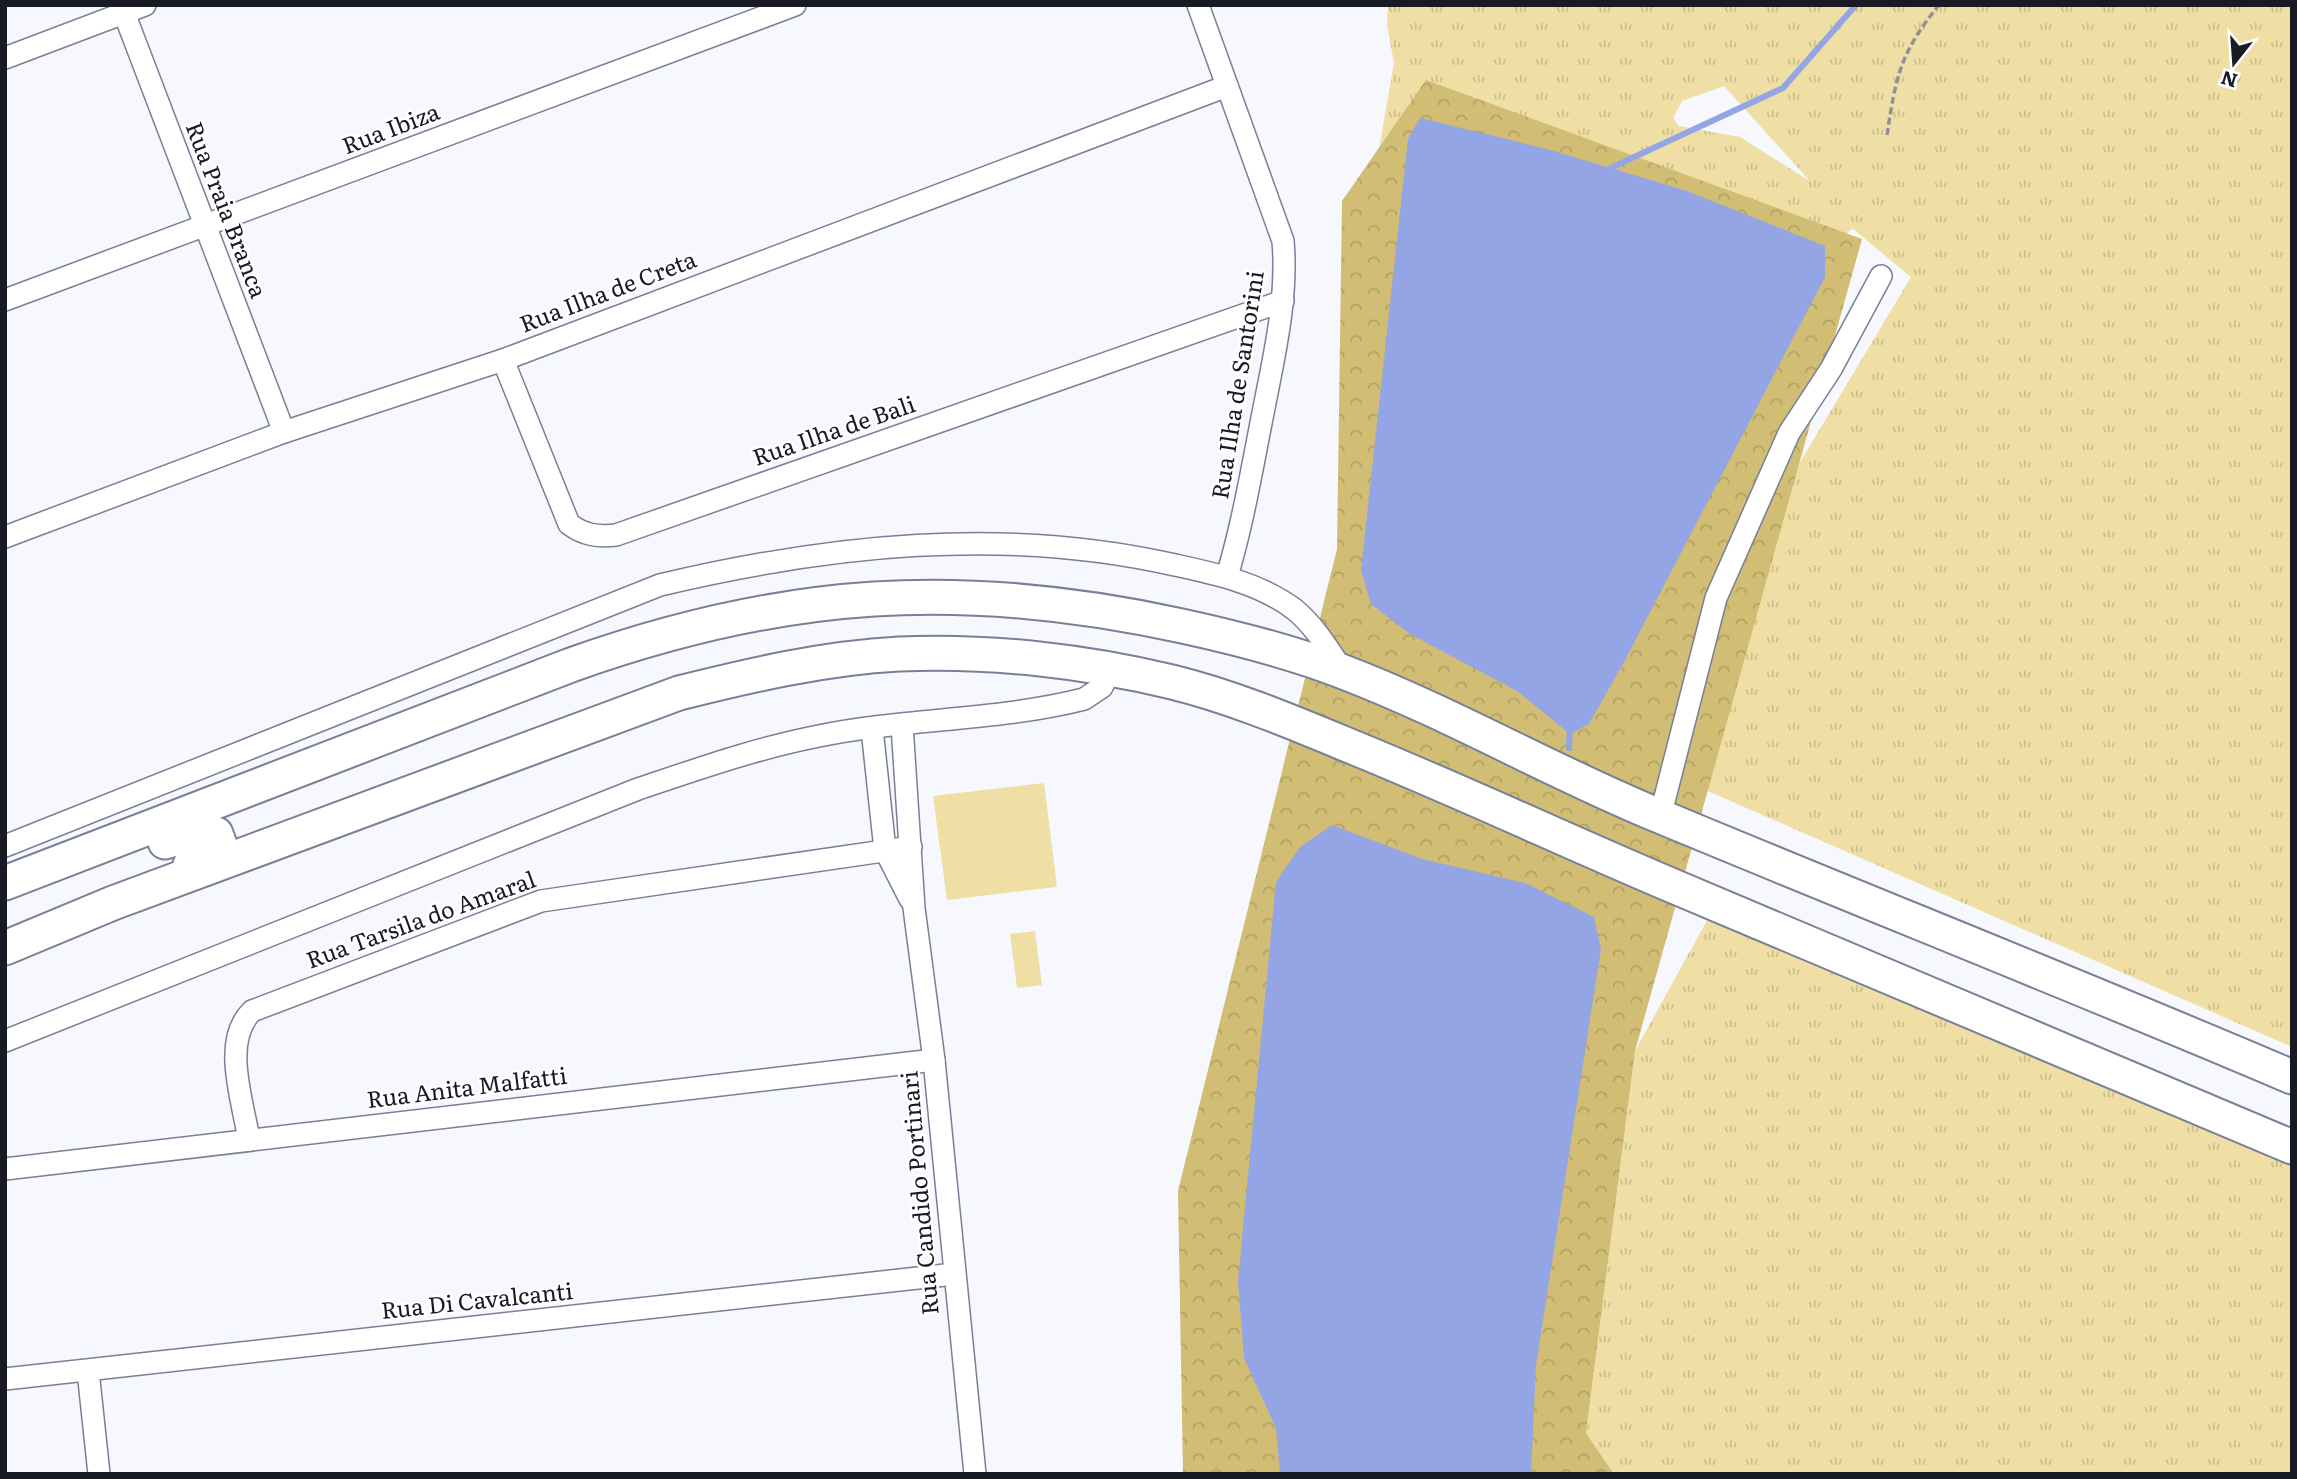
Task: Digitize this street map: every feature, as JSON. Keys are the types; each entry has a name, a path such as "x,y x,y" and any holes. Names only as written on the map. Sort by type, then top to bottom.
{"main road":[{"path":"5,883 632,643 701,624 789,607 874,596 954,595 1039,600 1117,612 1261,643 1344,672 1660,817 2292,1077"},
{"path":"5,948 113,903 679,693 755,674 898,654 970,654 1110,670 1173,682 1306,728 2292,1147"},
{"path":"5,898 184,836 205,830 216,834 220,845 215,855 137,886 113,903"}],"street":[{"path":"5,58 122,9 145,5"},
{"name":"Rua Ibiza","path":"5,300 795,5"},
{"name":"Rua Ilha de Santorini","path":"1198,5 1283,241 1283,301 1240,534 1227,576"},
{"name":"Rua Praia Branca","path":"122,9 284,432"},
{"name":"Rua Ilha de Creta","path":"5,537 284,432 503,360 1227,86"},
{"path":"1660,817 1716,598 1789,433 1831,369 1881,276"},
{"name":"Rua Ilha de Bali","path":"503,360 569,524 589,535 602,537 616,535 1283,301"},
{"path":"5,846 660,585 733,568 875,546 944,543 1071,546 1142,557 1227,576 1253,586 1294,609 1325,643 1344,672"},
{"path":"5,1041 639,789 738,755 820,735 1084,699 1101,687 1110,670"},
{"name":"Rua Candido Portinari","path":"902,725 915,908 934,1060 976,1474"},
{"name":"Rua Candido Portinari","path":"872,729 886,850 915,908"},
{"name":"Rua Tarsila do Amaral","path":"249,1140 235,1050 239,1026 252,1011 541,901 911,847"},
{"name":"Rua Anita Malfatti","path":"5,1168 934,1060"},
{"name":"Rua Di Cavalcanti","path":"5,1379 954,1274"},
{"path":"88,1371 99,1474"}],"path":[{"path":"1887,135 1895,80 1904,54 1938,5"}],"green space":[{"path":"1388,5 2292,5 2292,1047 1685,781 1769,514 1911,277 1853,229 1848,232 1834,273 1375,172 1394,63 1387,25","holes":["1724,86 1808,179 1740,137 1679,126 1673,118 1682,101"]},
{"path":"1426,80 1862,239 1635,1051 1586,1433 1614,1474 1183,1474 1178,1191 1337,549 1342,201"},
{"path":"1044,783 1057,887 947,900 933,796"},
{"path":"1716,904 2292,1146 2292,1474 1614,1474 1586,1433 1635,1051"},
{"path":"1035,931 1042,985 1017,988 1010,934"}],"water":[{"path":"1420,118 1547,149 1687,191 1825,246 1825,277 1624,662 1589,724 1570,734 1517,691 1410,634 1371,604 1361,570 1408,139"},
{"path":"1332,825 1422,859 1525,883 1594,917 1601,949 1536,1365 1531,1474 1280,1474 1276,1428 1244,1358 1238,1281 1276,882 1300,847"}],"waterway":[{"path":"1604,171 1783,88 1856,5"},
{"path":"1569,748 1570,726"}]}
